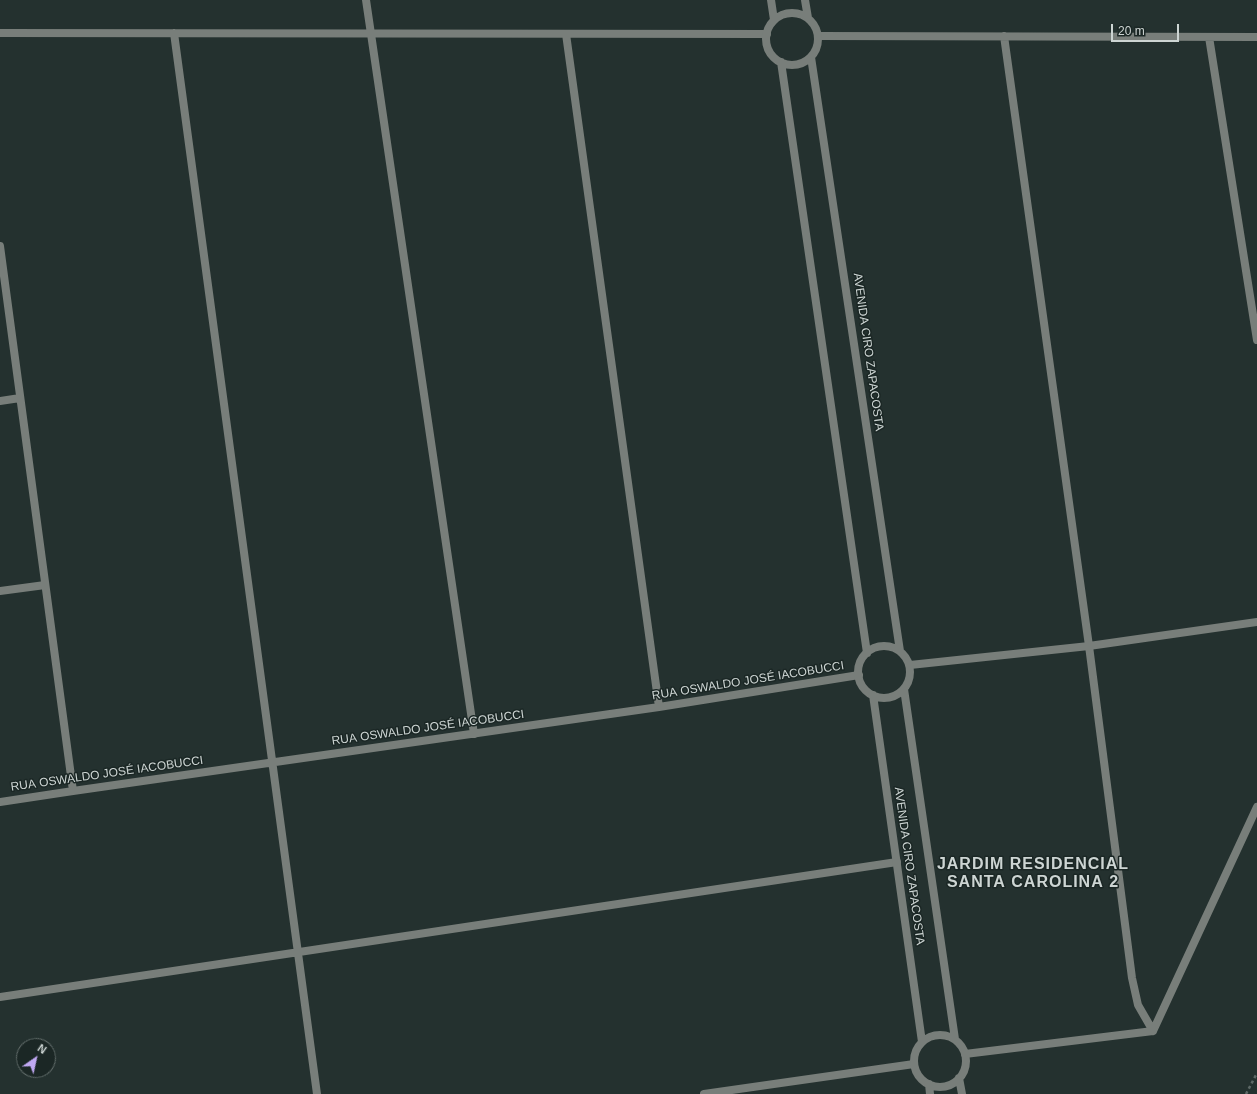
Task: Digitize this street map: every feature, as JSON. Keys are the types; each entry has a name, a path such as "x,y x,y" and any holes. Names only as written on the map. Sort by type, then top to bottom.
{"street":[{"path":"366,0 474,734"},
{"path":"771,0 774,20"},
{"path":"805,0 808,18"},
{"path":"811,57 805,62 797,64 780,62 774,57 766,43 769,26 774,20 782,15 791,13 799,14 808,18 814,25 818,36 1257,37"},
{"path":"0,33 767,34"},
{"path":"174,33 317,1094"},
{"path":"566,34 659,707"},
{"name":"AVENIDA CIRO ZAPACOSTA","path":"818,36 816,50 811,57 900,651 906,657 910,665 909,678 904,689 955,1040 961,1046 965,1054"},
{"path":"1004,36 1089,646 1132,978 1138,1005 1153,1031"},
{"path":"1209,37 1257,340"},
{"path":"780,62 866,652"},
{"path":"0,246 73,790"},
{"path":"0,401 20,398"},
{"path":"0,591 45,585"},
{"path":"910,665 1089,646 1257,622"},
{"path":"900,651 892,647 883,646 866,652 859,667 859,675 861,683 866,690 881,697 889,697 904,689"},
{"name":"RUA OSWALDO JOSÉ IACOBUCCI","path":"0,802 73,790 659,707 859,675"},
{"name":"AVENIDA CIRO ZAPACOSTA","path":"873,694 922,1042"},
{"path":"1153,1031 1257,807"},
{"path":"0,997 897,862"},
{"path":"955,1040 938,1034 922,1042 917,1048 914,1064 917,1072 928,1084 945,1086 953,1083 964,1071 966,1063 965,1054 1153,1031"},
{"path":"704,1094 722,1093 914,1064"},
{"path":"959,1078 962,1094"},
{"path":"928,1084 930,1094"}],"path":[{"path":"1246,1094 1257,1072"}],"district":[{"name":"JARDIM RESIDENCIAL SANTA CAROLINA 2","path":"1033,874"}]}
